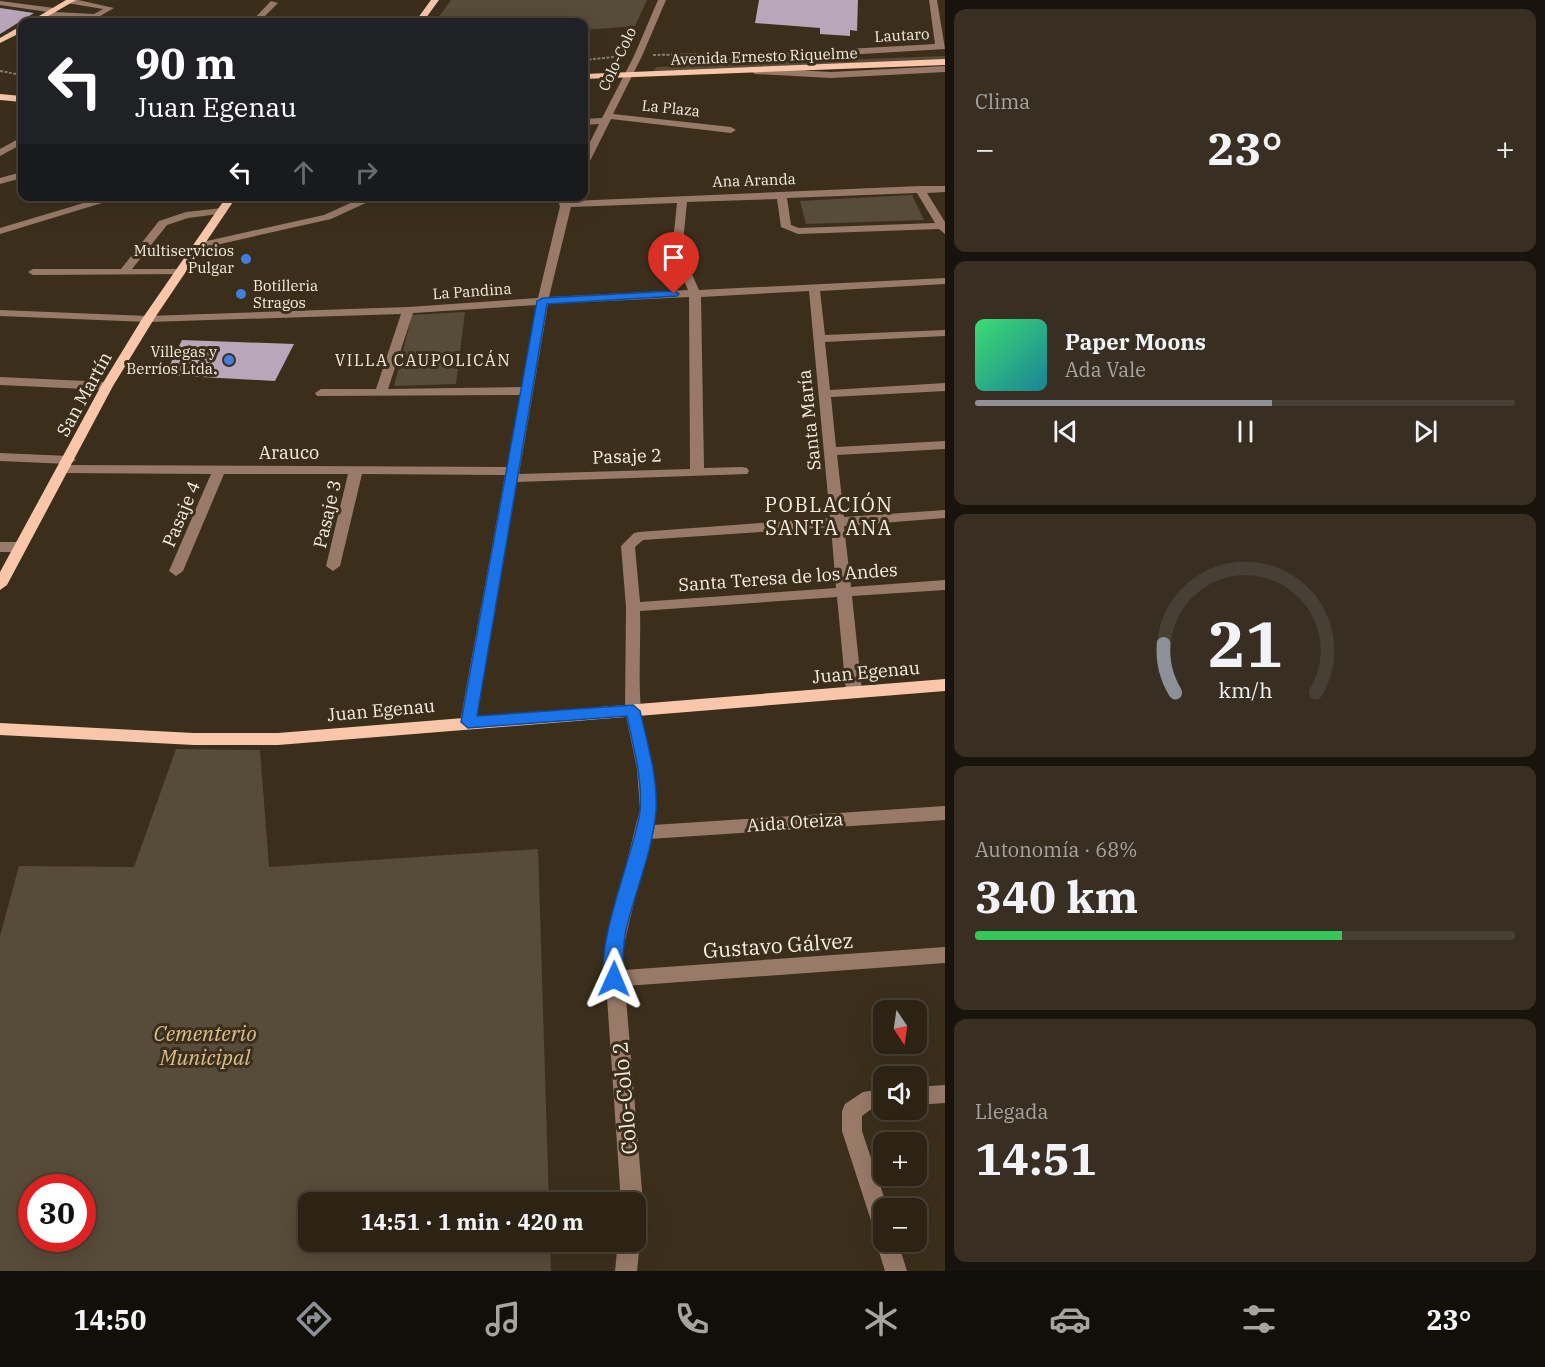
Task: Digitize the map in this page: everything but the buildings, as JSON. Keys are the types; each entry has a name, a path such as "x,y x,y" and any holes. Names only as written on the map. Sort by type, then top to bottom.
{"main road":[{"path":"422,18 435,0"},
{"path":"40,18 71,1"},
{"path":"0,42 18,31"},
{"name":"Avenida Ernesto Riquelme","path":"588,68 718,63 943,48"},
{"name":"Avenida Ernesto Riquelme","path":"588,77 945,62"},
{"path":"0,88 18,88"},
{"path":"0,97 18,99"},
{"name":"San Martín","path":"0,585 18,547 66,465 107,386 148,318 229,201"},
{"name":"Juan Egenau","path":"0,729 194,739 278,739 945,685"}],"street":[{"name":"Colo-Colo","path":"588,155 629,75 662,0"},
{"path":"933,0 943,48"},
{"path":"0,3 95,17 110,8 71,1"},
{"path":"259,18 274,3"},
{"path":"749,70 831,75 945,69"},
{"name":"La Plaza","path":"588,121 607,119 731,130"},
{"path":"0,153 18,144"},
{"path":"0,181 18,176"},
{"path":"781,194 786,227 798,231 943,228 920,189"},
{"name":"Ana Aranda","path":"588,200 945,189"},
{"path":"682,198 677,252 695,293 697,472"},
{"path":"0,231 103,201"},
{"path":"198,246 327,217 364,201"},
{"path":"468,722 543,301 566,201"},
{"path":"125,272 163,223 186,215 222,211"},
{"path":"33,272 180,272"},
{"name":"La Pandina","path":"0,313 148,318 408,310 945,281"},
{"name":"Santa María","path":"814,287 854,692"},
{"path":"381,392 408,310"},
{"path":"820,339 945,333"},
{"path":"0,381 107,386"},
{"path":"825,394 945,387"},
{"path":"321,393 528,391"},
{"path":"831,451 945,445"},
{"name":"Arauco","path":"0,457 66,465 513,475"},
{"name":"Pasaje 4","path":"176,571 219,470"},
{"name":"Pasaje 3","path":"333,566 356,470"},
{"name":"Pasaje 2","path":"513,475 742,471"},
{"path":"837,521 945,514"},
{"name":"Colo-Colo 2","path":"631,1192 613,953 644,832 648,792 633,711 633,607 628,546 639,536 837,521"},
{"path":"0,547 18,547"},
{"name":"Santa Teresa de los Andes","path":"633,607 945,585"},
{"name":"Aida Oteiza","path":"644,832 945,813"},
{"name":"Gustavo Gálvez","path":"614,979 945,955"},
{"path":"927,1095 945,1094"},
{"path":"873,1099 852,1111 852,1131 873,1198"},
{"path":"626,1271 628,1252"},
{"path":"890,1252 896,1271"}],"path":[{"path":"0,71 18,74"}],"green space":[{"path":"451,0 647,0 635,26 588,30 588,18 438,18"},
{"path":"945,56 945,60 654,71 656,67"},
{"path":"912,195 924,220 806,224 800,201"},
{"path":"465,312 456,384 394,386 412,315"},
{"name":"Cementerio Municipal","path":"176,749 260,750 269,867 538,849 549,1192 298,1192 298,1252 550,1252 551,1271 0,1271 0,936 19,866 134,867"}],"place":[{"name":"Multiservicios Pulgar","path":"246,259"},
{"name":"Botilleria Stragos","path":"241,294"},
{"name":"Villegas y Berríos Ltda.","path":"229,360"}],"district":[{"name":"VILLA CAUPOLICÁN","path":"423,360"},
{"name":"POBLACIÓN SANTA ANA","path":"829,516"}],"route":[{"path":"614,979 613,953 617,931 648,809 645,769 633,711 468,722 543,301 674,294"}]}
